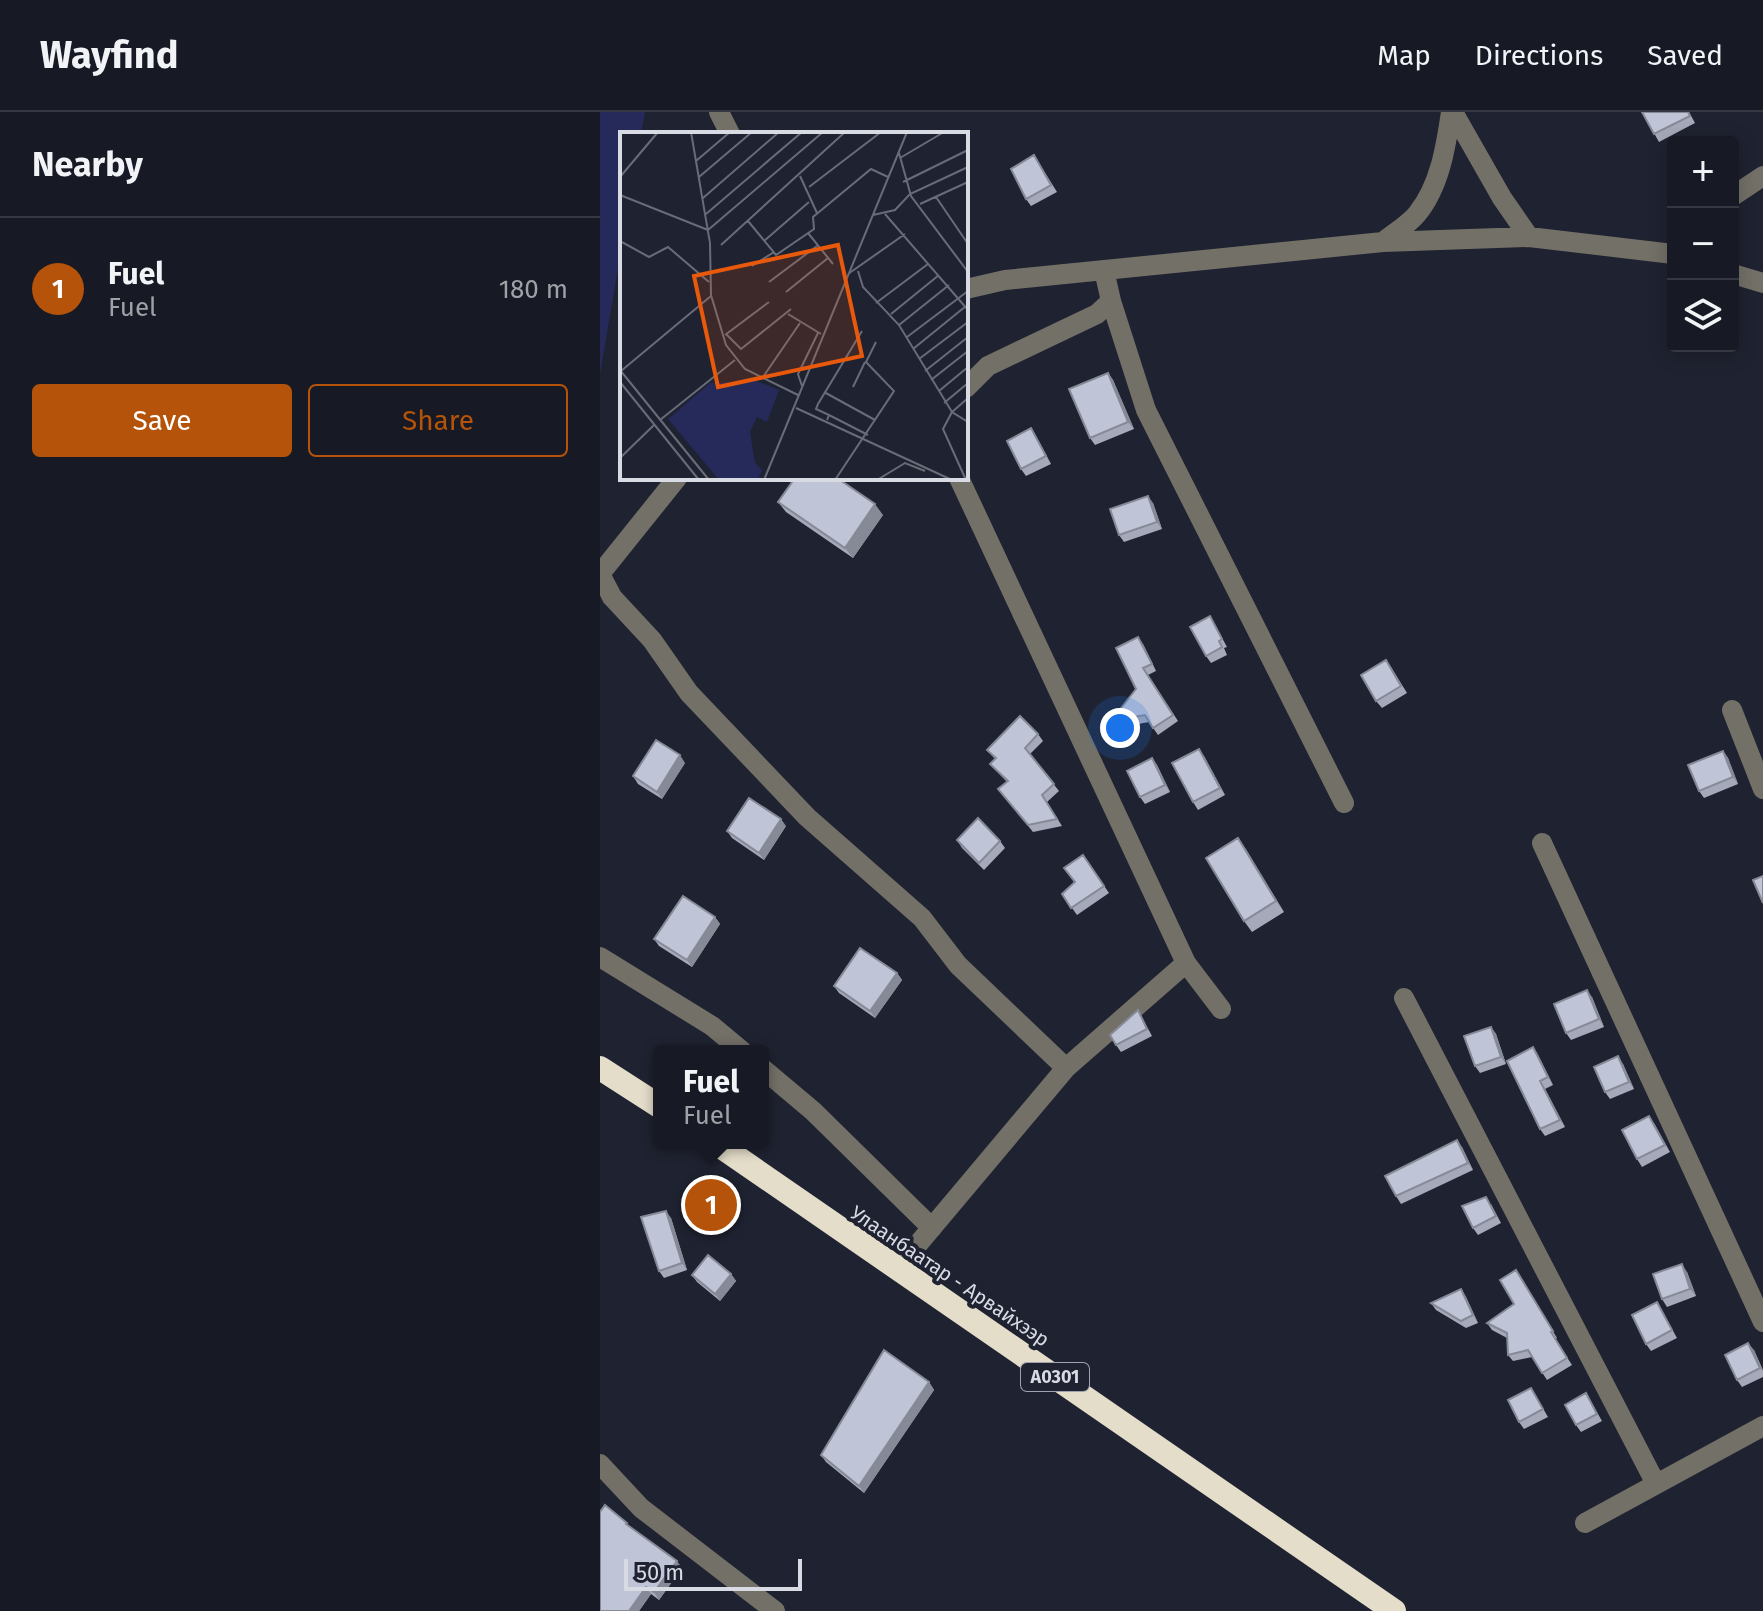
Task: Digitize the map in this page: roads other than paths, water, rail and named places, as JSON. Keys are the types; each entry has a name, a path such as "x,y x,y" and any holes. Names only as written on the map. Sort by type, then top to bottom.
{"highway":[{"path":"600,1068 653,1102"},
{"name":"Улаанбаатар - Арвайхээр","path":"725,1149 1394,1611"}],"street":[{"path":"719,112 729,132"},
{"path":"1452,112 1502,198 1529,237"},
{"path":"1383,242 1417,214 1435,183 1452,112"},
{"path":"1739,192 1763,176"},
{"path":"968,289 1005,280 1383,242 1529,237 1663,253"},
{"path":"1104,270 1146,410 1344,803"},
{"path":"1739,276 1763,283"},
{"path":"968,386 988,366 1097,314 1111,301"},
{"path":"675,480 600,574 612,597 652,640 689,693 796,806 922,918 958,965 1066,1068"},
{"path":"960,480 1186,963 1221,1009"},
{"path":"1732,710 1763,789"},
{"path":"1542,843 1763,1322"},
{"path":"600,957 712,1026 735,1045"},
{"path":"898,1268 1066,1068 1186,963"},
{"path":"1404,998 1656,1484"},
{"path":"769,1074 813,1111 932,1228"},
{"path":"1585,1523 1763,1426"},
{"path":"600,1464 641,1508 775,1611"}],"place":[{"name":"Fuel","path":"711,1205"}]}
